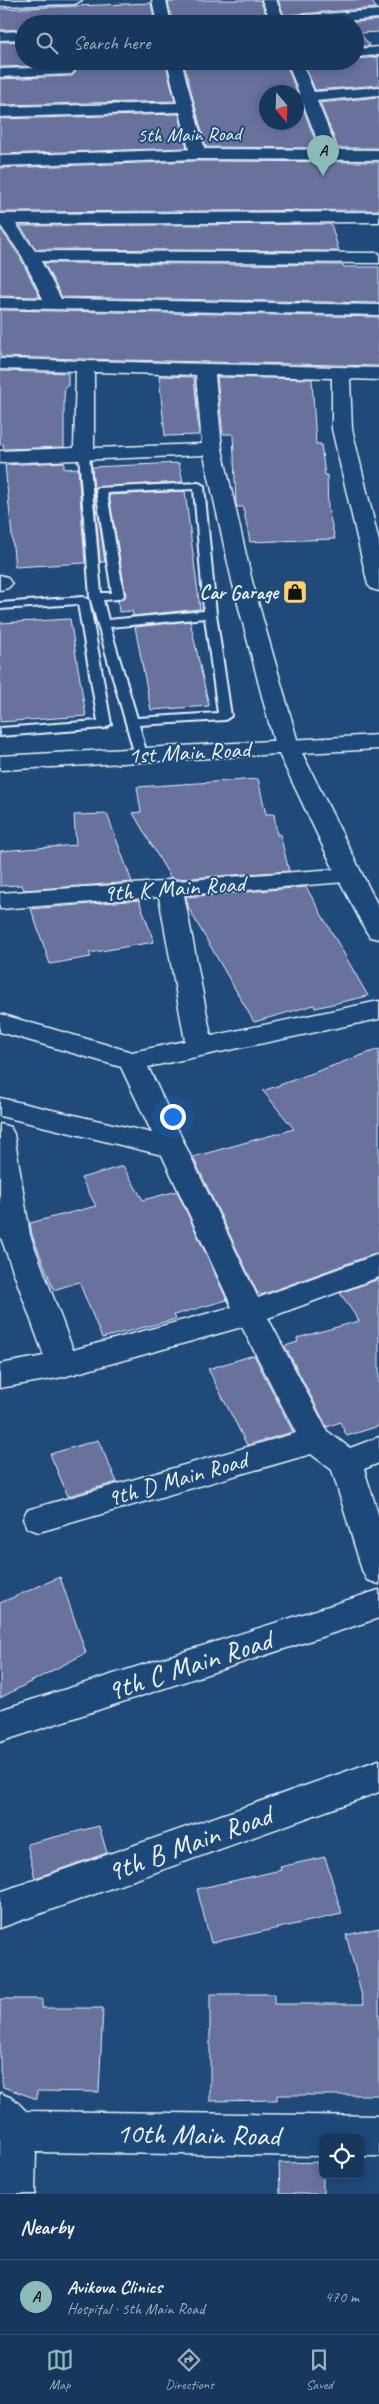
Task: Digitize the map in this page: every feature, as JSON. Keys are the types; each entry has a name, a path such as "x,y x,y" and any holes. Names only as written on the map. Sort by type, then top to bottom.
{"street":[{"path":"56,0 58,15"},
{"path":"0,2 75,0"},
{"path":"159,0 162,15"},
{"path":"269,0 275,15"},
{"path":"364,15 379,14"},
{"path":"0,36 15,35"},
{"path":"364,52 379,51"},
{"path":"176,70 198,154"},
{"path":"298,70 331,155"},
{"path":"0,73 67,71"},
{"path":"308,97 379,91"},
{"path":"0,112 72,105 186,107"},
{"name":"5th Main Road","path":"0,160 198,154 379,155"},
{"path":"2,219 372,216 375,234"},
{"path":"2,219 30,256 55,304"},
{"path":"30,256 379,258"},
{"path":"0,303 379,310"},
{"path":"0,364 379,374"},
{"path":"84,454 85,366"},
{"path":"205,368 212,449 242,581 287,746 348,876 379,931"},
{"path":"341,373 342,429 379,584"},
{"path":"0,458 212,449"},
{"name":"1st Main Road","path":"0,763 379,742"},
{"name":"9th K Main Road","path":"0,901 348,876"},
{"path":"170,888 200,1047"},
{"path":"0,1023 132,1061 379,1010"},
{"path":"132,1061 250,1313 316,1440 346,1463 379,1570"},
{"path":"0,1107 172,1148"},
{"path":"0,1134 16,1235 63,1365"},
{"path":"0,1376 63,1365 250,1313 379,1265"},
{"name":"9th D Main Road","path":"39,1519 316,1440"},
{"path":"346,1463 379,1450"},
{"name":"9th C Main Road","path":"0,1726 379,1604"},
{"name":"9th B Main Road","path":"0,1910 379,1776"},
{"path":"8,2122 14,2194"},
{"name":"10th Main Road","path":"8,2122 379,2136"}],"lane":[{"path":"84,454 96,597 141,754"},
{"path":"96,597 118,596 101,490 199,486 210,614 225,716 132,722"},
{"path":"0,606 83,600 105,724 0,732"},
{"path":"104,624 210,614"}],"building":[{"path":"173,0 260,0 266,15 171,15 168,2 174,2"},
{"path":"278,0 371,0 376,8 284,15"},
{"path":"151,3 153,15 15,15 15,29 0,30 0,9"},
{"path":"379,20 379,32 364,33 364,21"},
{"path":"364,38 370,46 364,46"},
{"path":"15,41 15,67 0,67 0,42"},
{"path":"378,57 379,85 315,90 307,70 364,70 364,58"},
{"path":"73,70 167,70 175,101 0,105 0,79 72,76 76,72"},
{"path":"185,70 288,70 294,85 259,85 259,130 304,130 304,111 318,148 206,147"},
{"path":"379,97 379,148 338,148 320,103"},
{"path":"179,114 187,148 0,154 0,119"},
{"path":"198,161 379,162 379,210 0,212 0,168"},
{"path":"331,224 339,251 36,249 20,226"},
{"path":"0,228 20,257 40,297 0,296"},
{"path":"44,263 343,265 344,267 379,267 379,303 62,297"},
{"path":"0,310 379,317 379,366 0,357"},
{"path":"0,371 68,373 68,386 65,386 64,398 64,447 4,449 3,444 0,445"},
{"path":"159,376 194,377 199,435 165,436"},
{"path":"217,377 312,379 316,444 321,444 325,475 327,475 328,509 335,539 250,542 243,507 237,507 236,504 233,434 223,434"},
{"path":"64,462 64,469 78,468 85,563 15,567 5,465"},
{"path":"179,463 183,482 95,487 105,562 100,562 92,467"},
{"path":"185,491 200,609 133,616 132,611 119,612 118,601 126,596 109,495"},
{"path":"70,619 86,716 0,722 0,623"},
{"path":"190,621 209,706 151,710 135,627"},
{"path":"258,779 266,814 274,814 277,835 280,834 289,871 176,879 170,877 133,813 141,812 137,787"},
{"path":"107,814 132,882 24,890 22,885 0,886 0,851 76,845 74,815"},
{"path":"306,887 368,996 315,1008 314,1005 254,1022 189,909 186,897"},
{"path":"139,900 154,942 89,953 91,957 50,964 31,909"},
{"path":"379,1049 379,1252 261,1295 257,1292 193,1157 294,1129 263,1091"},
{"path":"123,1166 143,1200 177,1191 227,1300 174,1315 176,1319 102,1338 79,1282 54,1290 32,1235 30,1223 96,1206 81,1178"},
{"path":"379,1279 379,1426 347,1436 340,1422 327,1427 285,1346 298,1342 297,1338 359,1321 340,1293"},
{"path":"254,1355 293,1432 247,1445 208,1369"},
{"path":"98,1440 117,1482 68,1496 50,1454"},
{"path":"60,1577 86,1653 0,1698 0,1603"},
{"path":"99,1826 107,1853 35,1878 27,1844"},
{"path":"325,1857 342,1914 211,1943 197,1889 281,1870 280,1867"},
{"path":"379,1928 379,2095 277,2095 277,2100 210,2101 210,1994 274,1994 274,2004 364,2004 346,1935"},
{"path":"0,1999 42,1999 42,2008 103,2008 99,2092 37,2091 37,2099 3,2087 0,2070"},
{"path":"319,2162 319,2179 323,2179 323,2194 280,2194 279,2163"}],"place":[{"name":"Avikova Clinics","path":"323,176"},
{"name":"Car Garage","path":"295,592"}]}
